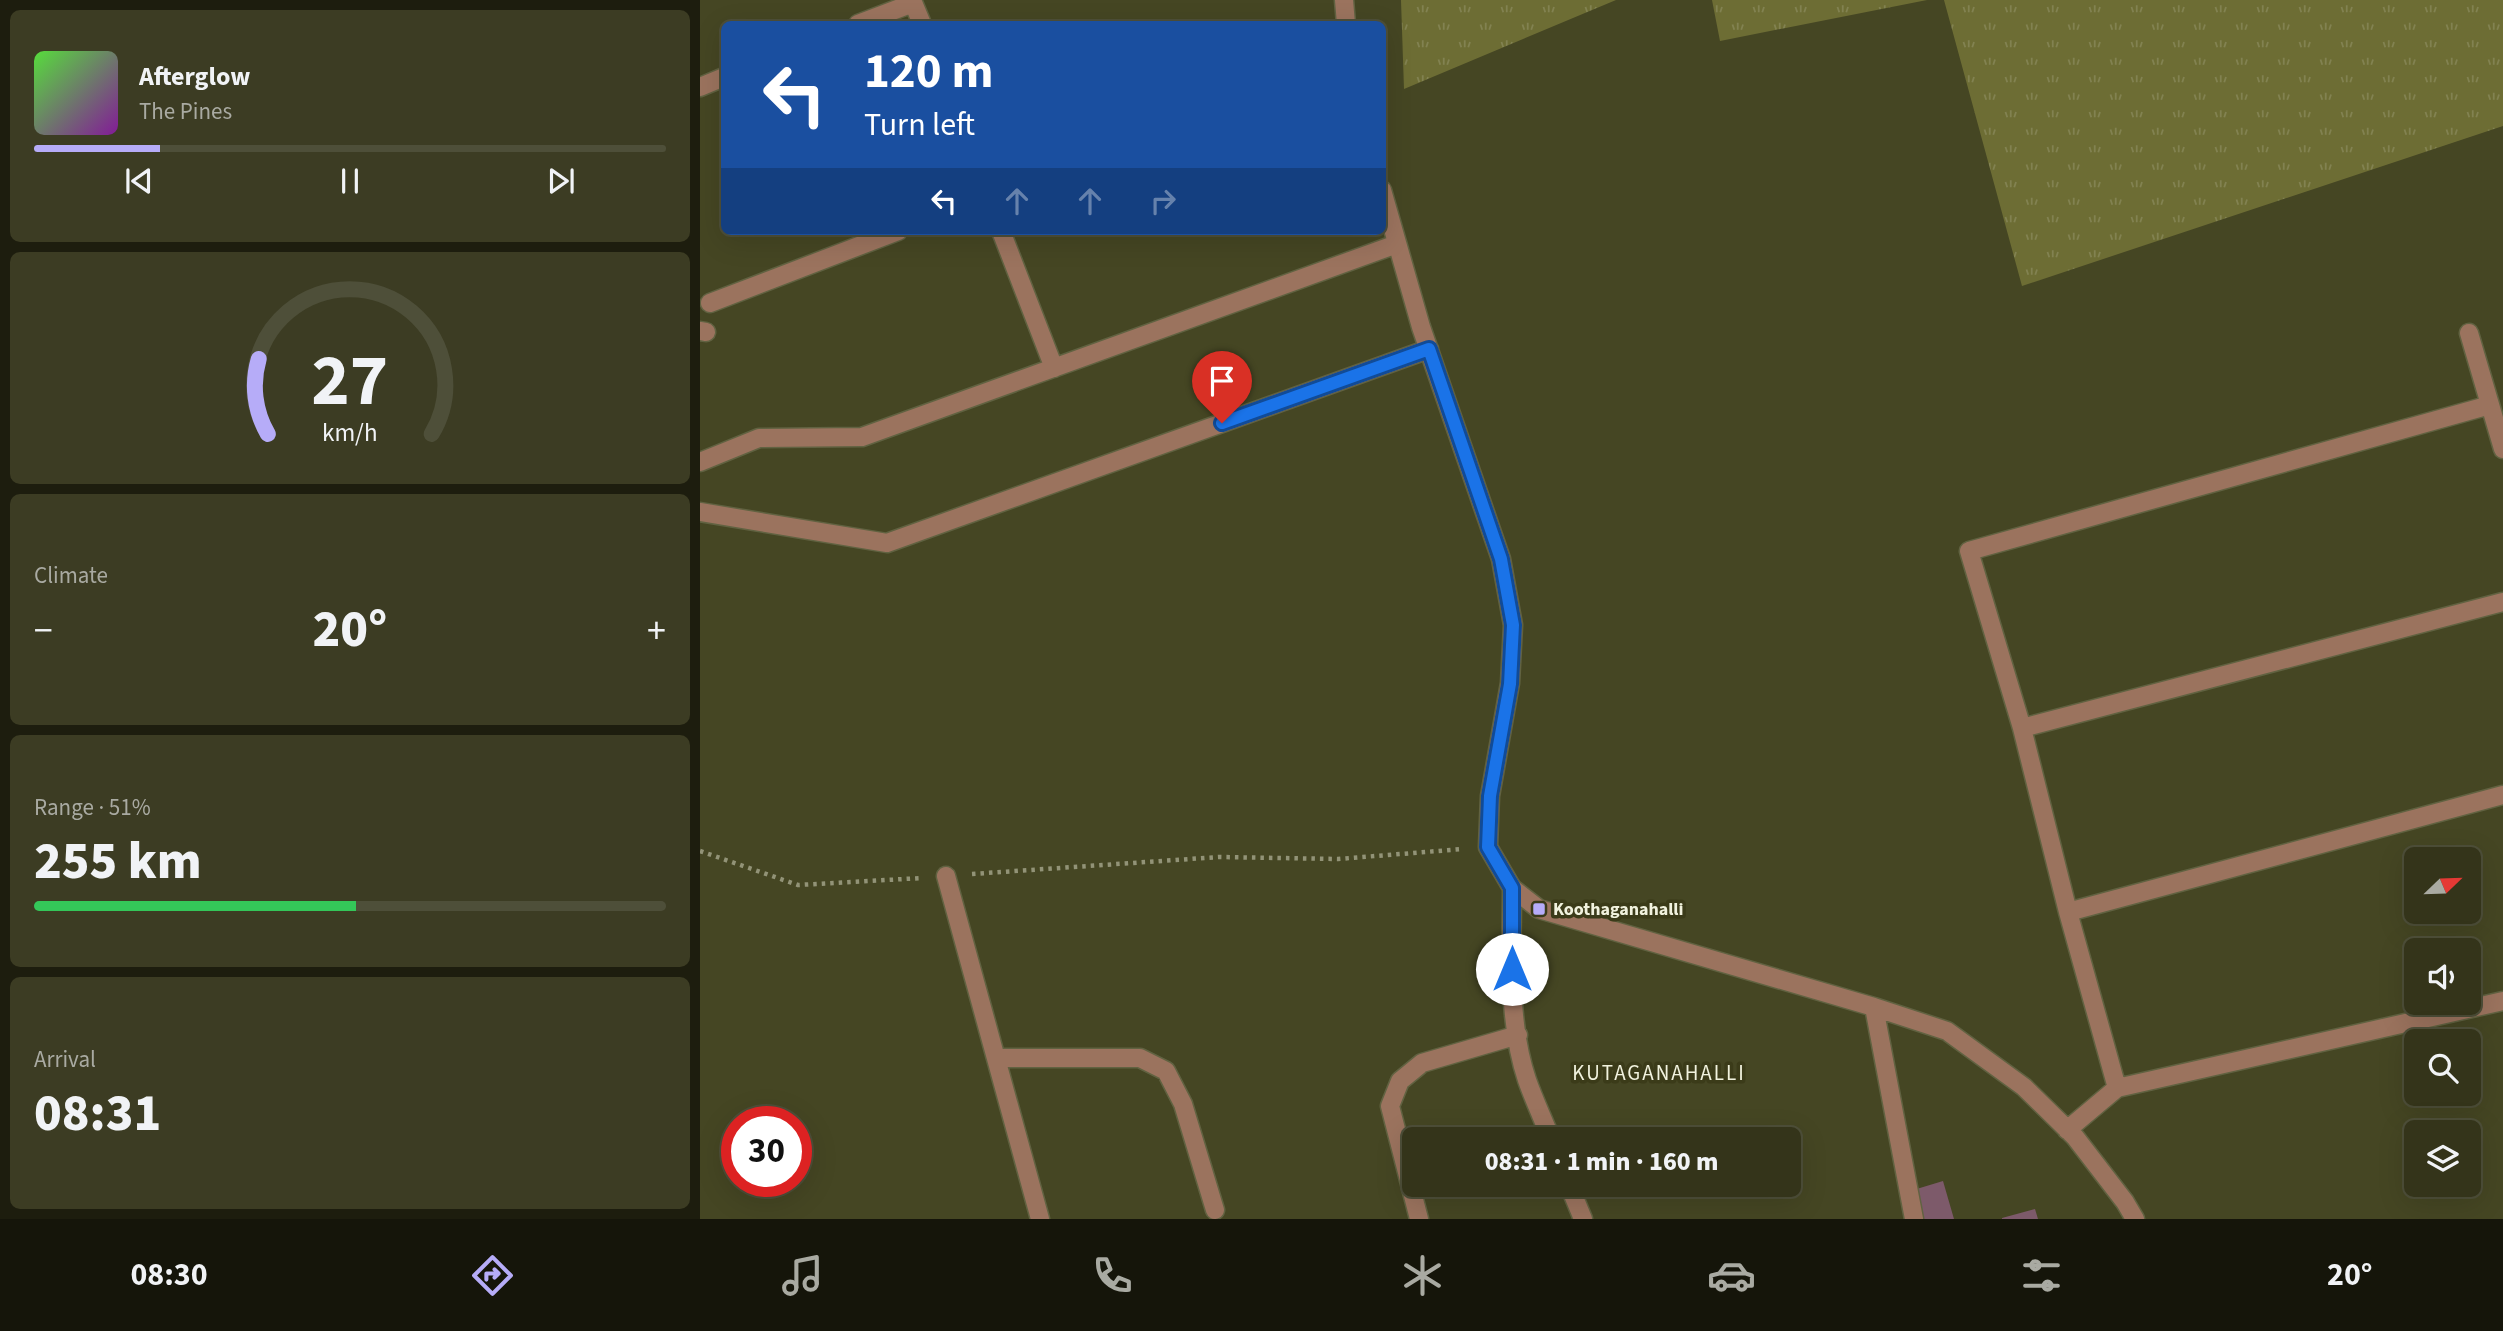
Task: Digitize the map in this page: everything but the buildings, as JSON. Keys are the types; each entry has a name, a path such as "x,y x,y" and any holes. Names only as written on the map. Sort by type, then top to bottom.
{"street":[{"path":"1344,0 1346,21"},
{"path":"865,21 913,1 921,21"},
{"path":"700,87 721,78"},
{"path":"1386,204 1429,349 1501,559 1513,625 1510,684 1490,796 1488,847 1512,888 1539,909 1947,1031 2024,1087 2067,1130 2126,1202 2135,1219"},
{"path":"710,303 888,235"},
{"path":"1003,235 1054,368"},
{"path":"700,462 759,438 862,437 1397,244"},
{"path":"2469,333 2503,449"},
{"path":"700,512 887,543 1429,349"},
{"path":"2117,1088 2068,912 2022,729 1969,551 2490,405"},
{"path":"2022,729 2503,602"},
{"path":"2068,912 2503,795"},
{"path":"946,876 1040,1219"},
{"path":"1512,888 1512,996 1526,1078 1546,1127"},
{"path":"2067,1130 2117,1088 2503,1001"},
{"path":"1874,1007 1914,1219"},
{"path":"1419,1219 1390,1106 1401,1081 1422,1063 1518,1035"},
{"path":"996,1058 1140,1058 1166,1071 1183,1104 1215,1210"},
{"path":"1574,1197 1583,1219"}],"path":[{"path":"700,851 799,885 1219,856 1338,859 1488,847"}],"green space":[{"path":"1401,0 1616,0 1404,89"},
{"path":"1712,0 1927,0 1720,41"},
{"path":"1944,0 2503,0 2503,126 2022,286"}],"place":[{"name":"Koothaganahalli","path":"1539,909"}],"district":[{"name":"KUTAGANAHALLI","path":"1659,1073"}],"route":[{"path":"1222,423 1429,349 1501,559 1513,625 1510,684 1490,796 1488,847 1512,888 1512,969"}]}
